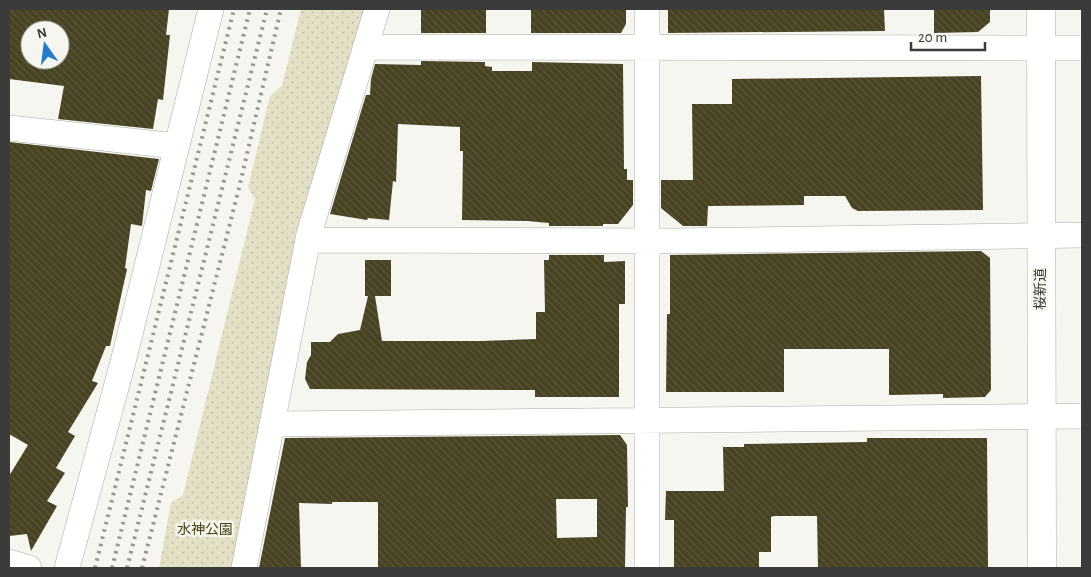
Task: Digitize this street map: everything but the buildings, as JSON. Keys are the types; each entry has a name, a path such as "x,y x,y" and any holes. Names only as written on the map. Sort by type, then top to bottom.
{"street":[{"path":"67,568 123,362 211,9"},
{"path":"244,568 274,424 308,240 377,9"},
{"path":"647,9 647,568"},
{"name":"桜新道","path":"1041,9 1042,568"},
{"path":"366,47 1082,48"},
{"path":"9,128 177,146"},
{"path":"308,240 647,241 1082,236"},
{"path":"274,424 1082,416"},
{"path":"9,562 29,568"}],"green space":[{"name":"水神公園","path":"301,9 371,9 237,568 159,568 171,503 183,495 255,199 248,187 270,96 282,86"}],"railway":[{"path":"95,568 234,9"},
{"path":"112,568 250,9"},
{"path":"127,568 267,9"},
{"path":"142,568 239,188 281,9"}]}
